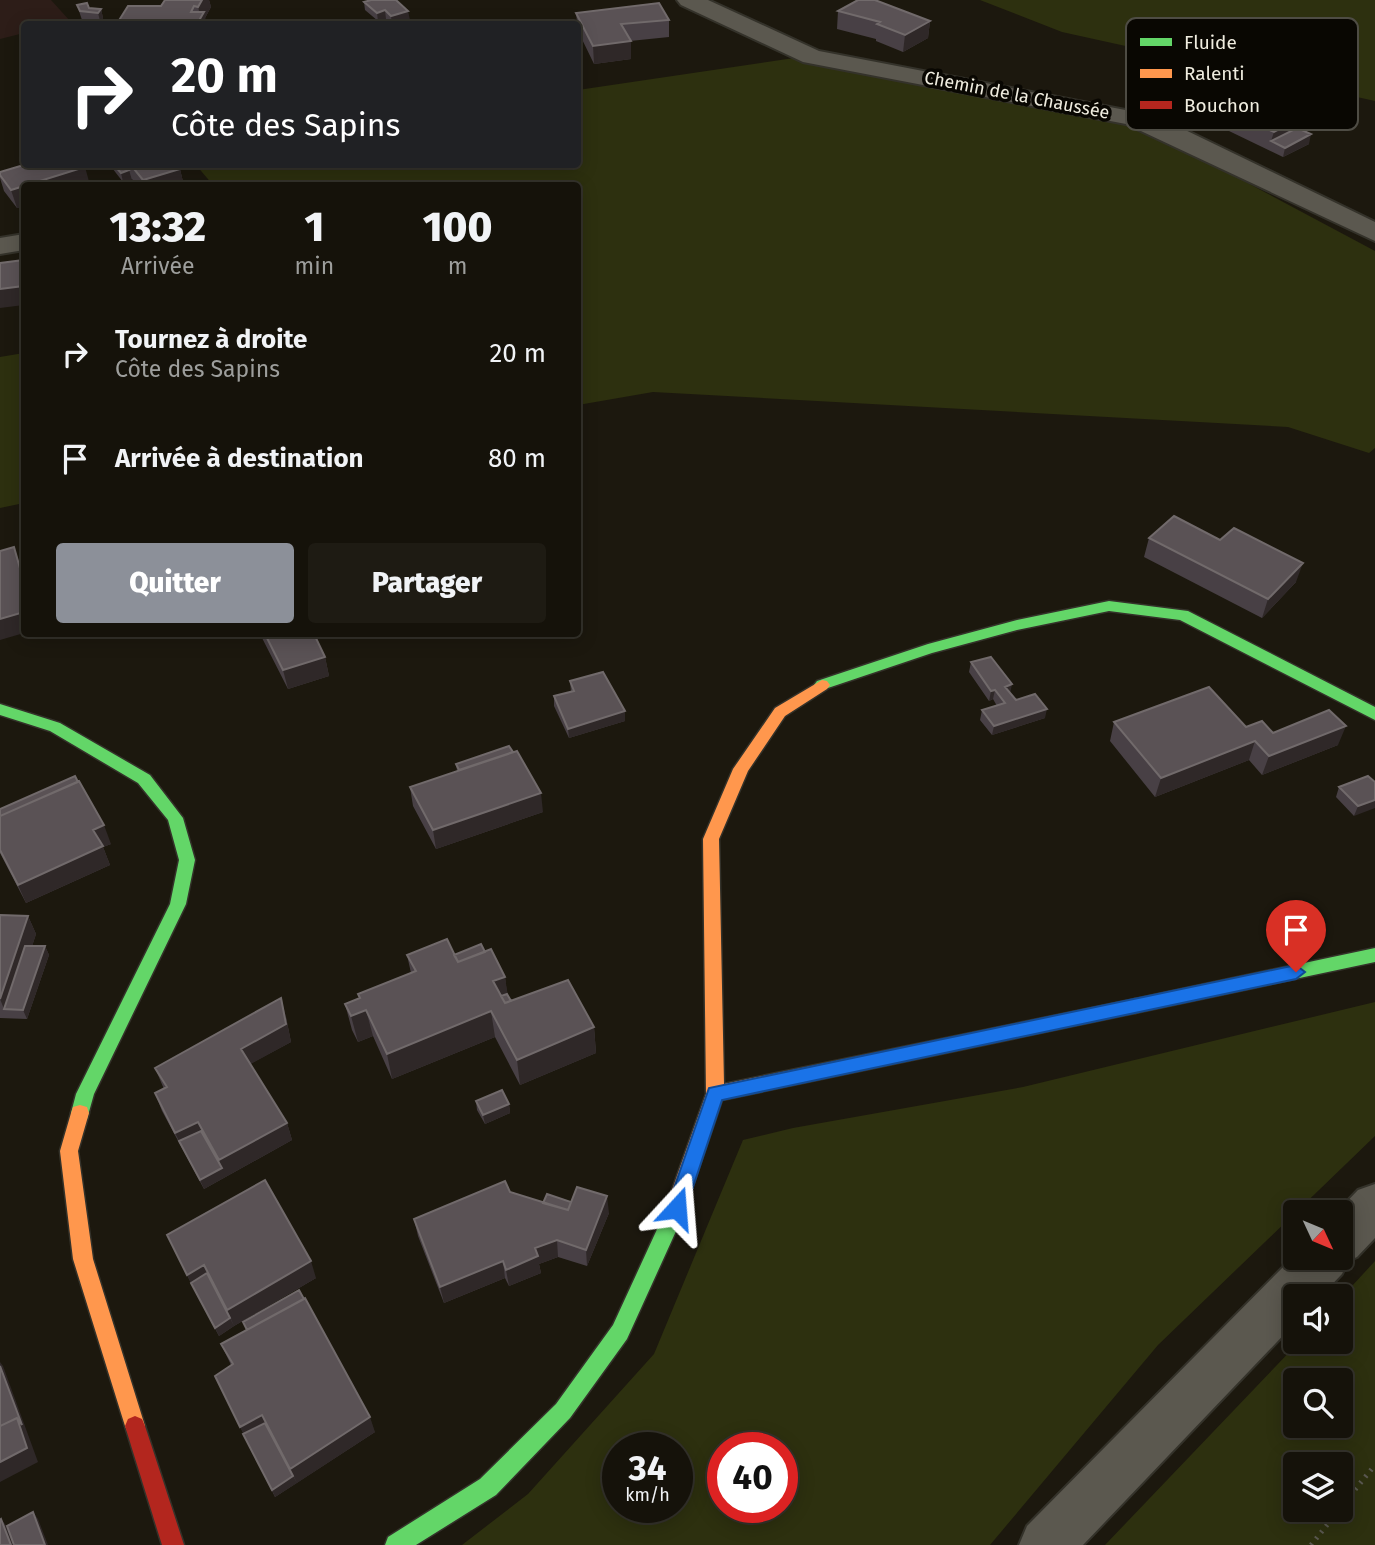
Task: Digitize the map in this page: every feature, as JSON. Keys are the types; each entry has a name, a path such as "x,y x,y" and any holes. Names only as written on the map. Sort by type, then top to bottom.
{"street":[{"name":"Chemin de la Chaussée","path":"689,0 812,57 1126,117"},
{"name":"Chemin de la Chaussée","path":"1164,130 1375,233"},
{"path":"0,246 21,242"},
{"path":"396,1545 488,1487 563,1411 620,1332 677,1208 715,1094 711,839 741,769 780,712 816,687 928,649 1017,625 1110,606 1183,615 1375,714"},
{"path":"0,709 55,727 144,779 175,818 187,860 178,904 85,1094 69,1151 83,1259 173,1545"},
{"path":"715,1094 1375,955"},
{"path":"1353,1228 1375,1205"},
{"path":"1046,1545 1313,1270"}],"path":[{"path":"1353,1493 1375,1465"},
{"path":"1311,1545 1330,1522"}],"shaded area":[{"path":"0,0 51,0 70,21 21,21 21,34 0,39"}],"green space":[{"path":"980,0 1375,0 1375,101 1358,97 1358,18 1126,18 1126,46 1062,32"},
{"path":"794,58 1109,119 1126,124 1126,130 1143,130 1156,134 1375,251 1375,448 1369,453 1288,427 653,392 581,404 581,182 210,182 199,168 581,168 581,90"},
{"path":"21,354 21,504 0,508 0,357"},
{"path":"1375,1002 1375,1136 1309,1200 1283,1200 1283,1225 1158,1345 990,1545 462,1545 528,1494 654,1354 743,1140 793,1128 1023,1087"},
{"path":"1375,1261 1375,1545 1105,1545 1288,1354 1353,1354 1353,1285"}],"building":[{"path":"165,0 202,0 191,12 204,12 199,21 119,21 128,6 161,6"},
{"path":"396,0 408,11 391,16 385,10 377,13 364,2"},
{"path":"858,0 875,0 930,21 905,35 877,24 880,22 838,11"},
{"path":"87,3 89,8 101,9 98,13 80,11 77,5"},
{"path":"659,3 669,20 621,24 631,41 593,46 576,13"},
{"path":"1293,130 1311,134 1285,148 1271,141"},
{"path":"21,166 21,168 82,168 37,182 21,182 21,187 11,190 0,172"},
{"path":"117,168 129,170 121,173"},
{"path":"133,168 180,169 143,180"},
{"path":"21,260 21,286 0,289 0,263"},
{"path":"1174,516 1220,540 1234,528 1303,563 1268,599 1149,538"},
{"path":"14,547 21,572 21,613 0,619 0,551"},
{"path":"266,637 315,637 325,657 283,670"},
{"path":"991,657 1012,684 1005,687 1016,700 1035,694 1047,709 994,726 982,710 1005,703 995,690 991,691 971,662"},
{"path":"603,672 625,711 568,729 554,696 574,691 570,681"},
{"path":"1209,687 1246,727 1262,721 1273,733 1329,710 1346,726 1269,756 1255,741 1161,778 1114,722"},
{"path":"509,746 513,752 459,770 456,764"},
{"path":"517,751 541,793 433,830 410,787"},
{"path":"75,776 78,782 0,816 0,809"},
{"path":"1368,776 1375,782 1375,800 1358,806 1339,787"},
{"path":"79,781 104,825 93,830 103,846 18,885 0,850 0,816"},
{"path":"0,915 28,916 0,999"},
{"path":"447,939 458,962 491,949 505,977 493,981 505,1003 568,980 594,1027 517,1060 491,1011 387,1054 366,1010 351,1016 345,1004 360,998 358,994 416,971 407,955"},
{"path":"481,944 485,952 458,962 454,955"},
{"path":"25,946 45,946 23,1010 4,1009"},
{"path":"507,994 511,1001 505,1003 501,996"},
{"path":"281,998 286,1024 241,1049 287,1123 219,1160 198,1122 175,1133 155,1093 167,1087 155,1068"},
{"path":"502,1090 509,1104 483,1115 476,1101"},
{"path":"201,1131 222,1168 200,1180 179,1141"},
{"path":"265,1180 311,1261 227,1310 204,1265 187,1275 167,1235"},
{"path":"505,1181 510,1192 568,1210 577,1187 607,1196 586,1250 557,1240 535,1248 538,1256 506,1270 503,1261 440,1287 414,1219"},
{"path":"547,1194 571,1202 568,1210 543,1203"},
{"path":"207,1273 230,1318 215,1328 191,1283"},
{"path":"299,1290 304,1299 247,1330 243,1322"},
{"path":"305,1298 370,1417 290,1469 262,1415 240,1427 215,1376 233,1364 221,1344"},
{"path":"0,1366 22,1425 17,1418 0,1426"},
{"path":"17,1418 27,1448 0,1462 0,1426"},
{"path":"265,1423 293,1476 272,1490 243,1434"},
{"path":"33,1512 45,1545 14,1545 7,1526"},
{"path":"1,1519 11,1545 0,1545"}],"traffic: fast":[{"path":"822,685 928,649 1017,625 1109,606 1183,615 1375,714"},
{"path":"0,709 55,727 144,779 175,818 187,860 178,904 85,1094 80,1113"},
{"path":"1135,1006 1375,955"},
{"path":"396,1545 488,1487 563,1411 620,1332 672,1218"}],"traffic: slow":[{"path":"715,1094 711,839 741,769 780,712 822,685"},
{"path":"672,1218 715,1094 1135,1006"},
{"path":"80,1113 69,1151 83,1259 135,1426"}],"traffic: jam":[{"path":"135,1426 173,1545"}],"route":[{"path":"677,1208 715,1094 1296,972"}]}
